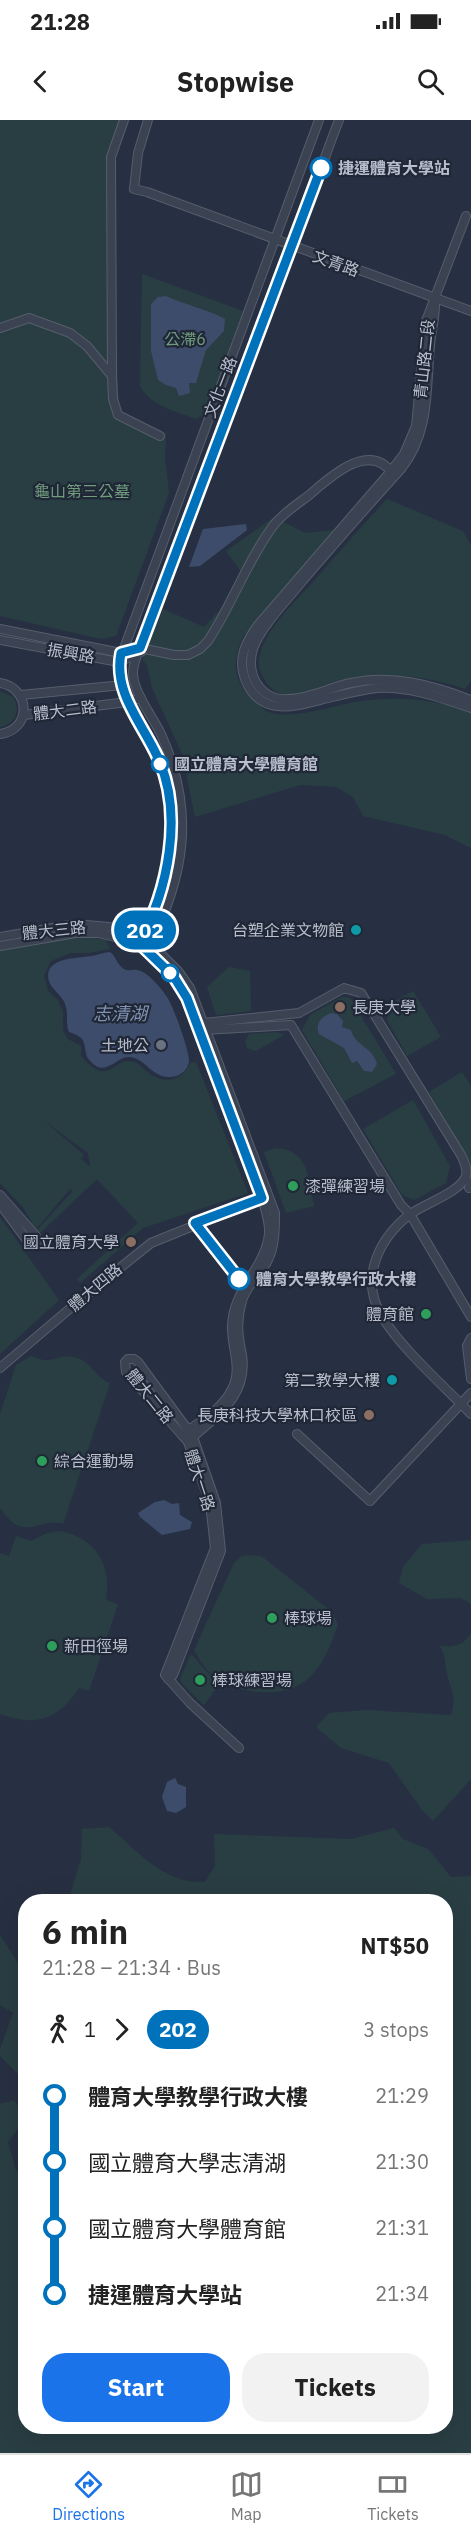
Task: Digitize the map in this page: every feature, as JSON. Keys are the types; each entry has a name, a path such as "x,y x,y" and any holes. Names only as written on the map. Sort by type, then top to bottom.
{"street":[{"path":"124,120 111,157 113,399 118,415 160,436"},
{"name":"文青路","path":"148,120 138,153 134,189 471,311"},
{"name":"文化一路","path":"121,653 319,120"},
{"name":"文化一路","path":"140,650 339,120"},
{"name":"青山路二段","path":"466,216 435,299 436,314 430,339 423,426 415,449 258,625 243,651 242,671 251,691 258,698 276,706 300,706 378,688 407,690 437,696 471,708"},
{"path":"0,328 29,318 70,333 87,346 112,376"},
{"path":"119,662 140,650 188,655 200,649 215,631 263,542 280,518 339,470 355,462 364,460 376,462 391,474"},
{"name":"青山路二段","path":"391,474 267,626 253,648 252,673 264,692 276,699 289,699 352,682 384,680 413,682 471,700"},
{"name":"振興路","path":"0,629 121,653 140,650"},
{"name":"振興路","path":"0,640 119,662"},
{"path":"140,650 133,673 141,698 153,717 169,752 180,790 183,819 181,860 177,879 165,914 149,947"},
{"path":"121,653 119,662 127,702 159,759 171,820 169,860 158,899 141,939"},
{"name":"體大二路","path":"0,683 9,685 21,695 24,715 14,729 0,734"},
{"name":"體大二路","path":"21,695 123,685"},
{"name":"體大二路","path":"24,715 127,702 141,698"},
{"name":"體大三路","path":"0,937 75,924 109,927 141,939"},
{"name":"體大三路","path":"0,946 76,933 99,933 141,939"},
{"name":"體大一路","path":"141,939 178,971 190,988 265,1197 269,1233 263,1256 247,1285 238,1296 231,1327 236,1355 234,1386 216,1410 187,1436 210,1503 215,1548 165,1675 190,1703 239,1748"},
{"path":"205,1026 299,1013 344,988 361,993 466,1165 466,1176 458,1186 410,1214 383,1243 374,1264 370,1287 380,1311 399,1340 471,1414"},
{"path":"205,1026 217,1034"},
{"path":"205,1026 291,1026 401,1205 410,1214 471,1317"},
{"path":"0,1195 36,1236 37,1243 29,1243 0,1204"},
{"name":"體大四路","path":"0,1368 151,1243 195,1223 265,1197"},
{"path":"195,1223 247,1285"},
{"path":"471,1338 467,1347 471,1379"},
{"name":"體大二路","path":"128,1359 138,1362 187,1436 126,1372 125,1362 128,1359"},
{"path":"297,1434 370,1501 471,1393"}],"green space":[{"name":"龜山第三公墓","path":"0,120 126,120 110,172 119,416 166,433 165,457 169,493 116,636 101,639 0,616"},
{"name":"公滯6","path":"142,274 243,311 205,414 196,419 157,403 140,386"},
{"path":"387,499 463,531 471,546 471,681 465,689 417,678 367,677 334,682 295,695 279,693 267,684 259,664 260,654 269,634 291,606"},
{"path":"274,517 305,533 334,530 243,637 236,662 241,684 263,709 276,714 300,713 362,701 390,699 432,702 471,713 471,848 445,835 363,816 353,797 336,787 300,785 195,817 182,754 152,688 147,665 142,660 163,609 204,627 247,580 226,551"},
{"path":"0,691 13,697 17,711 10,722 0,727"},
{"path":"79,938 106,939 110,949 89,953 70,953 51,961 44,976 48,991 58,1000 63,1012 63,1031 68,1039 81,1046 81,1056 98,1070 110,1070 127,1061 139,1064 151,1075 170,1080 182,1075 190,1063 196,1062 248,1193 143,1228 80,1283 77,1279 138,1223 97,1179 39,1234 37,1230 73,1191 70,1189 36,1229 23,1207 0,1183 0,951 35,943","holes":["43,1120 88,1153 90,1167 81,1159 84,1155"]},
{"path":"229,967 250,971 251,1011 216,1015 207,987"},
{"path":"413,991 441,1037 407,1056 387,1020 392,1003"},
{"path":"342,997 350,998 396,1074 344,1101 302,1030 310,1015"},
{"path":"277,1032 284,1035 256,1051 247,1048 245,1041 249,1034"},
{"path":"462,1072 471,1086 471,1163 429,1092"},
{"path":"413,1100 450,1166 446,1183 414,1200 402,1195 363,1129"},
{"name":"漆彈練習場","path":"276,1148 287,1150 301,1160 306,1168 314,1206 286,1213 264,1152"},
{"path":"0,1217 59,1300 0,1354"},
{"name":"綜合運動場","path":"31,1356 45,1360 68,1356 77,1358 87,1363 101,1378 110,1383 63,1524 47,1523 25,1527 9,1519 0,1508 0,1414 16,1365"},
{"name":"新田徑場","path":"60,1531 72,1534 92,1546 103,1564 106,1575 106,1600 118,1604 89,1691 79,1688 63,1707 45,1718 25,1720 13,1718 0,1714 0,1553 9,1556 16,1536 31,1541 47,1533"},
{"path":"471,1540 471,1604 461,1598 427,1599 399,1583 403,1567 422,1544"},
{"name":"棒球場","path":"242,1556 261,1556 269,1562 332,1612 338,1624 320,1665 310,1677 287,1690 258,1692 230,1685 207,1670 194,1650 234,1563"},
{"path":"471,1634 471,1779 433,1821 422,1810 389,1763 341,1748 316,1727 329,1713 367,1710 451,1715 453,1694 440,1646 458,1645"},
{"name":"棒球練習場","path":"191,1654 206,1671 221,1682 204,1705 183,1685 180,1679"},
{"path":"109,1827 164,1872 190,1881 205,1882 215,1866 214,1834 351,1839 394,1828 403,1839 428,1849 451,1877 471,1876 471,2453 0,2453 0,2104 14,2100 18,2106 18,2129 8,2142 18,2172 18,2434 453,2434 453,1894 70,1894 81,1859 82,1829"},
{"path":"0,1935 18,1963 18,2074 0,2056 0,2049 13,2013 0,2005"}],"water":[{"path":"166,296 225,319 224,331 206,350 196,383 189,383 190,393 179,396 176,388 158,380 151,351 151,304 158,297"},
{"path":"246,524 247,530 200,566 189,567 203,529"},
{"name":"志清湖","path":"110,952 124,969 141,971 150,977 170,1002 189,1056 187,1068 180,1075 173,1077 158,1074 130,1057 125,1057 110,1066 99,1067 87,1057 82,1039 69,1032 65,1004 49,981 48,973 51,967 63,960"},
{"path":"331,1013 337,1014 343,1021 342,1027 351,1030 356,1040 375,1058 377,1064 372,1072 364,1071 357,1061 352,1063 344,1048 319,1034 320,1021"},
{"path":"164,1500 172,1504 179,1503 180,1515 192,1522 190,1529 162,1535 140,1517 138,1513 155,1502"},
{"path":"175,1778 178,1784 186,1787 186,1807 176,1813 167,1811 162,1797 167,1782"}],"bus line":[{"name":"202","path":"239,1279 195,1223 262,1198 187,998 174,977 139,943 158,899 169,860 171,820 168,795 159,759 127,702 119,662 121,653 140,648 321,168"}],"place":[{"name":"捷運體育大學站","path":"321,168"},
{"name":"國立體育大學體育館","path":"160,764"},
{"name":"台塑企業文物館","path":"356,930"},
{"name":"長庚大學","path":"340,1007"},
{"name":"土地公","path":"161,1045"},
{"name":"漆彈練習場","path":"293,1186"},
{"name":"國立體育大學","path":"131,1242"},
{"name":"體育大學教學行政大樓","path":"239,1279"},
{"name":"體育館","path":"426,1314"},
{"name":"第二教學大樓","path":"392,1380"},
{"name":"長庚科技大學林口校區","path":"369,1415"},
{"name":"綜合運動場","path":"42,1461"},
{"name":"棒球場","path":"272,1618"},
{"name":"新田徑場","path":"52,1646"},
{"name":"棒球練習場","path":"200,1680"}]}
